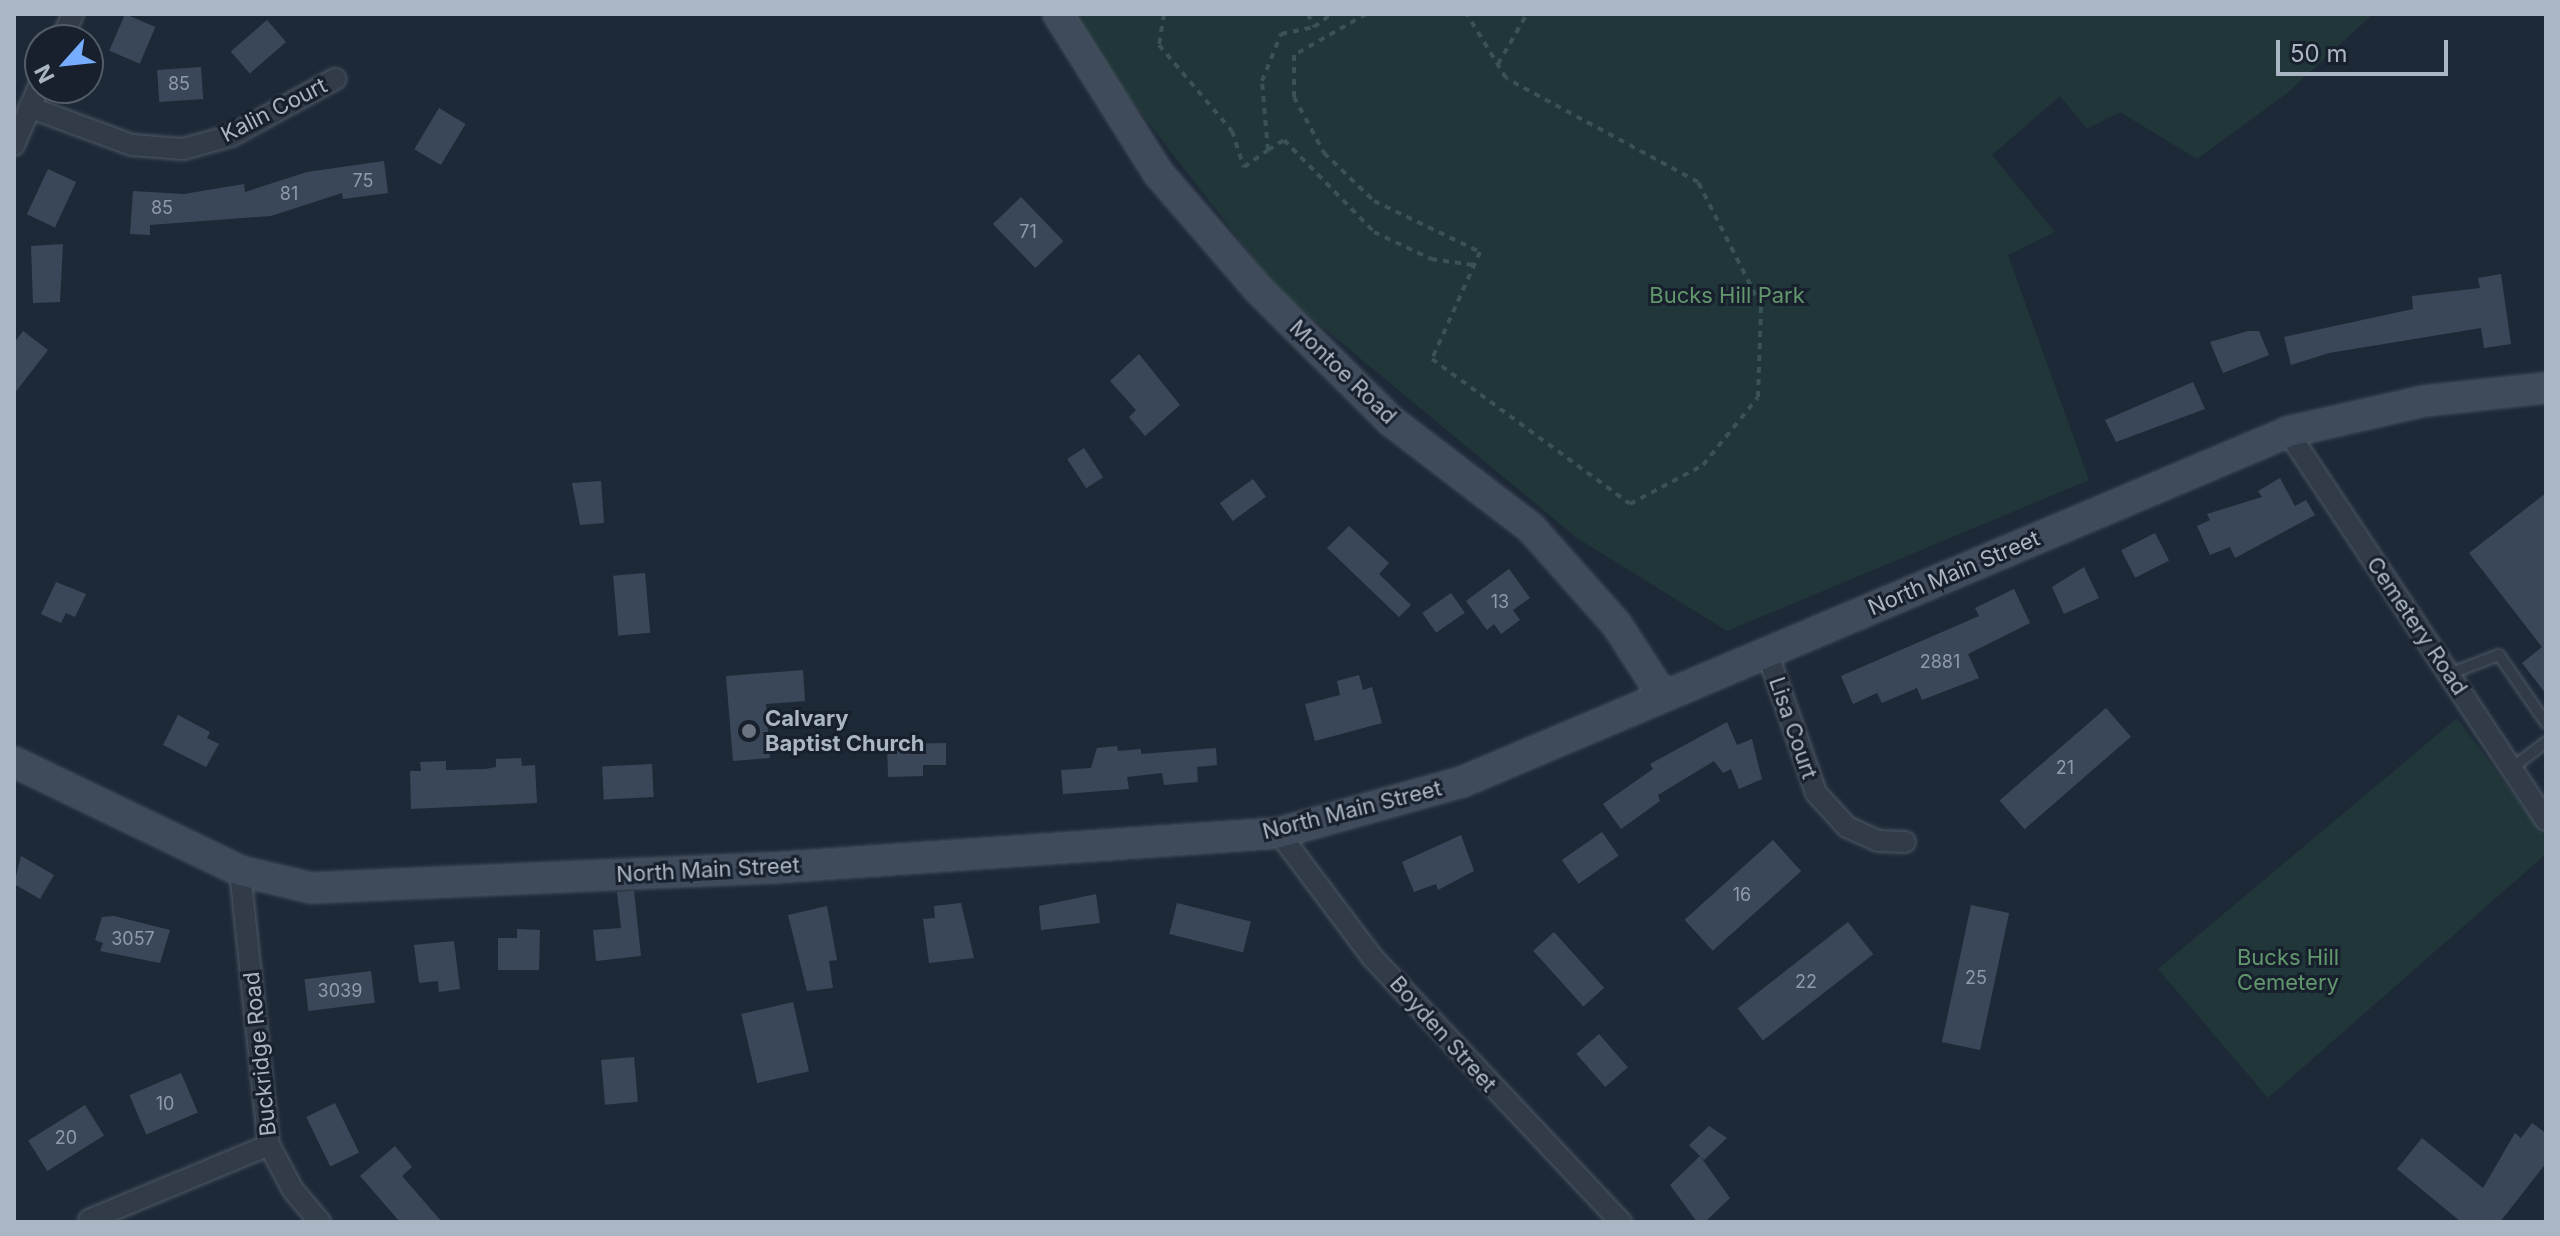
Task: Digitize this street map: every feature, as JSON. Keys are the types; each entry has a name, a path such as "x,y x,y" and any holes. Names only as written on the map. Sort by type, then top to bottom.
{"main road":[{"name":"Montoe Road","path":"1058,14 1158,173 1258,289 1391,421 1531,528 1617,625 1663,696"},
{"name":"North Main Street","path":"14,762 240,871 312,888 772,868 1279,833 1462,782 2288,432 2424,401 2546,388"}],"street":[{"name":"Kalin Court","path":"29,107 132,145 183,149 231,136 335,79"},
{"path":"14,145 30,104"},
{"name":"Cemetery Road","path":"2288,432 2546,820"},
{"name":"Lisa Court","path":"1767,652 1816,793 1847,827 1878,841 1905,842"},
{"name":"Boyden Street","path":"1279,833 1372,957 1621,1222"},
{"name":"Buckridge Road","path":"240,871 269,1145 293,1190 320,1222"},
{"path":"89,1220 269,1145"}],"lane":[{"path":"2449,674 2466,662 2499,655 2546,723"},
{"path":"2512,768 2546,742"}],"path":[{"path":"1164,14 1159,45 1232,131 1244,167 1284,140 1374,232 1431,259 1475,265"},
{"path":"1308,14 1314,27"},
{"path":"1268,150 1262,81 1281,34 1314,27 1331,14"},
{"path":"1366,14 1294,55 1294,97 1324,153 1374,201 1480,252 1432,359 1630,504 1703,465 1758,397 1761,306 1698,182 1506,78 1467,14"},
{"path":"1498,64 1527,14"}],"green space":[{"name":"Bucks Hill Park","path":"1073,14 2373,14 2286,94 2197,159 2120,112 2087,129 2060,96 1992,155 2055,232 2008,255 2089,480 1727,631 1577,538 1279,291 1084,40"},
{"name":"Bucks Hill Cemetery","path":"2457,718 2546,838 2546,854 2268,1098 2158,969"}],"building":[{"path":"125,14 155,27 140,64 109,51"},
{"path":"267,20 286,42 250,73 231,51"},
{"path":"201,67 203,99 159,102 157,70"},
{"path":"439,108 466,124 441,165 414,149"},
{"path":"384,161 388,193 343,199 342,193 271,216 150,225 150,235 130,234 133,191 184,194 244,184 245,192 307,172"},
{"path":"48,169 76,182 55,227 27,214"},
{"path":"1021,197 1063,241 1035,268 993,224"},
{"path":"63,244 60,302 33,303 31,246"},
{"path":"2501,274 2511,344 2484,348 2481,328 2329,353 2291,365 2284,337 2413,309 2412,296 2480,288 2478,278"},
{"path":"23,331 48,350 14,394 14,343"},
{"path":"2248,331 2259,331 2269,355 2223,373 2210,342"},
{"path":"1139,354 1180,405 1145,436 1129,417 1136,410 1110,381"},
{"path":"2193,382 2205,409 2116,442 2105,420"},
{"path":"1084,448 1103,477 1086,488 1067,459"},
{"path":"2280,478 2295,506 2306,500 2315,515 2235,558 2230,547 2210,555 2197,526 2210,520 2207,514 2262,497 2258,491"},
{"path":"1253,479 1266,497 1233,521 1220,503"},
{"path":"601,481 604,523 580,525 572,483"},
{"path":"2546,493 2546,694 2522,663 2542,647 2469,553"},
{"path":"1349,526 1389,563 1379,574 1411,605 1399,617 1327,548"},
{"path":"2155,533 2169,561 2135,578 2121,550"},
{"path":"2084,567 2099,598 2064,614 2052,587"},
{"path":"1509,569 1530,598 1513,610 1520,620 1501,634 1494,624 1487,630 1466,601"},
{"path":"645,573 650,633 618,636 613,576"},
{"path":"56,582 86,594 75,617 66,613 61,623 41,614"},
{"path":"2014,589 2030,623 1968,654 1979,678 1922,700 1917,688 1882,703 1877,693 1853,704 1841,676 1979,616 1975,608"},
{"path":"1451,593 1465,613 1436,633 1422,613"},
{"name":"Calvary Baptist Church","path":"803,670 805,701 766,704 770,758 733,761 726,676"},
{"path":"1359,675 1363,690 1372,687 1382,723 1315,741 1305,704 1340,695 1337,681"},
{"path":"2106,708 2131,737 2025,829 2000,801"},
{"path":"178,715 210,732 207,738 219,744 206,767 163,745"},
{"path":"1727,722 1737,745 1752,739 1762,779 1739,789 1731,769 1723,773 1714,761 1658,795 1660,801 1621,829 1603,804 1653,769 1650,764"},
{"path":"946,743 946,765 923,765 923,776 888,777 887,744"},
{"path":"1117,746 1118,751 1141,749 1141,754 1216,748 1217,765 1197,767 1198,782 1164,785 1162,773 1127,777 1129,789 1063,794 1061,770 1091,768 1097,748"},
{"path":"521,758 522,766 535,765 537,803 411,809 410,771 421,771 420,762 446,761 446,770 486,769 496,767 496,759"},
{"path":"652,764 654,797 604,800 602,767"},
{"path":"1602,832 1619,856 1578,884 1562,860"},
{"path":"1461,835 1474,871 1438,890 1436,884 1414,892 1402,862"},
{"path":"1773,840 1801,871 1713,951 1685,920"},
{"path":"21,856 54,875 40,899 14,884"},
{"path":"634,891 641,956 596,961 593,930 621,928 617,892"},
{"path":"1096,894 1100,923 1041,930 1039,906"},
{"path":"961,903 974,958 929,963 923,919 935,918 934,906"},
{"path":"1177,903 1251,921 1243,952 1169,934"},
{"path":"1971,905 2009,913 1980,1050 1942,1042"},
{"path":"827,906 837,960 829,961 833,988 807,991 788,915"},
{"path":"114,916 170,930 160,963 100,951 103,943 95,940 102,917"},
{"path":"1848,922 1873,954 1763,1041 1738,1008"},
{"path":"517,929 540,930 539,970 498,970 498,938 517,938"},
{"path":"1554,932 1604,988 1583,1006 1533,951"},
{"path":"454,941 460,989 439,992 438,981 419,983 414,945"},
{"path":"371,971 375,1003 308,1011 304,979"},
{"path":"793,1002 809,1071 757,1083 741,1014"},
{"path":"1599,1034 1628,1067 1605,1087 1576,1054"},
{"path":"634,1057 638,1102 605,1105 601,1060"},
{"path":"181,1073 198,1113 146,1134 129,1095"},
{"path":"335,1103 359,1152 330,1166 306,1117"},
{"path":"85,1105 104,1136 47,1171 28,1141"},
{"path":"2532,1123 2546,1133 2546,1163 2500,1222 2461,1222 2397,1169 2422,1138 2483,1188 2515,1133 2521,1138"},
{"path":"1709,1126 1727,1138 1704,1160 1689,1145"},
{"path":"395,1146 412,1167 402,1176 442,1222 400,1222 360,1176"},
{"path":"1700,1156 1730,1198 1705,1222 1697,1222 1670,1185"}],"place":[{"name":"Calvary Baptist Church","path":"749,731"}]}
